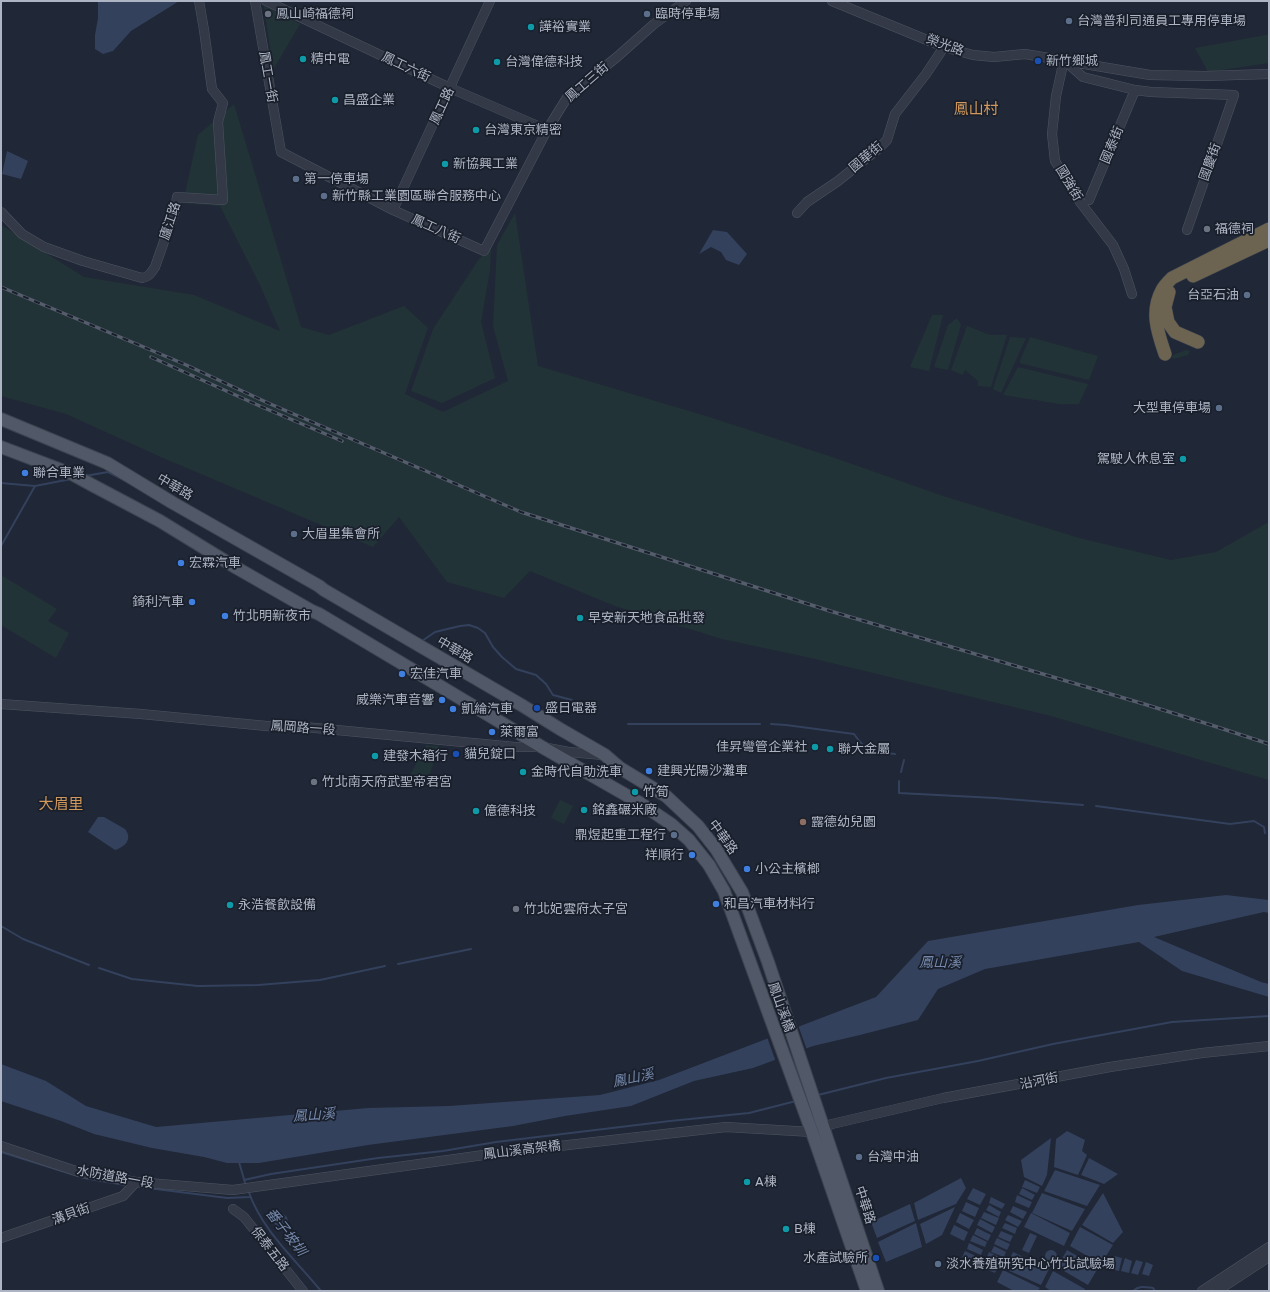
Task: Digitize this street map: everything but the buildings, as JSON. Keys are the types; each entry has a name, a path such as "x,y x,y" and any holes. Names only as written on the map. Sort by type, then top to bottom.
{"highway":[{"path":"1164,354 1156,327 1156,307 1162,290 1172,278 1269,229"},
{"path":"1198,342 1176,332 1168,322 1165,307 1168,292 1177,284 1269,240"}],"main road":[{"name":"中華路","path":"1,419 107,463 173,503 320,586 330,594 523,706 604,755 620,768 666,796 698,826 716,848 742,892"},
{"path":"1,447 72,474 160,520 235,567 319,614 542,747"},
{"name":"鳳山溪橋","path":"542,747 640,803 671,824 688,840 709,864 724,891 812,1132"},
{"name":"鳳山溪橋","path":"742,892 768,962 824,1127"},
{"name":"中華路","path":"824,1127 878,1291"},
{"name":"中華路","path":"812,1132 867,1291"}],"street":[{"name":"廬江路","path":"1,212 22,234 44,247 83,262 142,278 150,274 155,267 175,210 177,197 223,200 218,122 223,103 212,88 199,1"},
{"name":"鳳工一街","path":"255,1 281,152"},
{"name":"鳳工六街","path":"266,1 450,88 547,130"},
{"name":"鳳工路","path":"393,210 490,1"},
{"name":"鳳工三街","path":"484,251 547,130 568,96 654,24 686,1"},
{"name":"榮光路","path":"832,1 944,47 973,55 994,57 1025,54 1150,76 1269,74"},
{"name":"國華街","path":"797,213 807,202 878,149 887,140 895,114 926,74 944,47"},
{"path":"1064,60 1083,77 1135,90"},
{"name":"國強街","path":"1064,60 1056,96 1052,134 1055,161 1080,202 1113,245 1124,269 1132,294"},
{"name":"國慶街","path":"1135,90 1234,95 1187,230"},
{"name":"國泰街","path":"1089,200 1135,90"},
{"name":"鳳工八街","path":"281,152 393,210 484,251"},
{"name":"鳳岡路一段","path":"1,704 305,727 515,747 542,747 569,752 604,755"},
{"name":"沿河街","path":"812,1132 832,1124 943,1098 1110,1067 1202,1053 1269,1046"},
{"name":"鳳山溪高架橋","path":"233,1190 498,1153 726,1127 812,1132"},
{"name":"水防道路一段","path":"1,1146 79,1172 136,1182 233,1190"},
{"name":"溝貝街","path":"1,1238 123,1196 136,1182"},
{"name":"保泰五路","path":"233,1209 244,1217 303,1291"},
{"path":"1202,1291 1269,1247"},
{"path":"1217,1291 1269,1257"}],"shaded area":[{"path":"264,6 300,24 273,70"},
{"path":"1269,35 1269,63 1208,72 1195,48"},
{"path":"234,104 301,327 329,335 404,306 428,328 405,394 443,412 508,381 493,326 497,245 515,213 538,366 709,417 832,457 943,496 1079,538 1171,560 1216,552 1269,522 1269,780 1051,716 811,658 722,639 615,606 530,571 504,598 447,582 399,517 373,547 161,457 66,414 1,396 1,225 84,277 194,295 280,331 259,283 220,206 183,203 198,135"},
{"path":"491,248 490,270 481,322 495,378 442,403 411,391 433,329 479,259"},
{"path":"932,315 943,315 929,371 910,367"},
{"path":"957,318 961,325 948,370 934,367 948,325"},
{"path":"967,326 990,335 1007,335 991,387 978,386 978,381 965,370 963,375 951,370"},
{"path":"1010,337 1026,338 1001,393 993,389"},
{"path":"1030,337 1098,356 1089,380 1019,363"},
{"path":"1186,350 1190,351 1188,355 1174,359 1172,357 1173,355"},
{"path":"1018,367 1088,384 1079,404 1060,404 1003,395"},
{"path":"1,575 57,609 48,621 69,633 56,658 1,625"},
{"path":"426,745 439,746 428,780 424,785 409,777"},
{"path":"560,800 573,806 564,824 551,818"}],"water":[{"path":"98,1 178,1 131,31 113,51 103,54 95,49"},
{"path":"7,151 28,161 21,179 2,174"},
{"path":"713,230 727,232 747,254 739,265 726,260 721,252 711,247 699,254"},
{"path":"98,817 104,817 125,829 128,839 125,845 115,850 88,832"},
{"name":"鳳山溪","path":"1226,895 1269,900 1269,913 1264,912 1154,937 1269,984 1269,997 1182,971 1139,942 985,969 938,989 918,1020 813,1046 753,1068 694,1081 631,1106 513,1126 368,1145 259,1163 227,1163 204,1157 152,1148 94,1134 61,1121 1,1101 1,1064 46,1081 86,1106 156,1127 368,1108 449,1106 600,1095 659,1080 876,997 928,941 1138,905"},
{"path":"1067,1131 1085,1140 1082,1151 1087,1155 1078,1175 1054,1167 1056,1139"},
{"path":"1051,1138 1047,1175 1042,1186 1024,1177 1021,1160"},
{"path":"1089,1158 1118,1174 1104,1184 1081,1175"},
{"path":"1055,1170 1100,1185 1087,1206 1044,1191"},
{"path":"961,1178 966,1188 956,1204 918,1220 914,1203"},
{"path":"1025,1180 1040,1187 1037,1193 1022,1187"},
{"path":"973,1188 986,1194 980,1205 967,1199"},
{"path":"1022,1188 1035,1195 1032,1200 1019,1194"},
{"path":"1042,1193 1085,1209 1072,1231 1032,1213"},
{"path":"1103,1193 1123,1232 1113,1243 1082,1225"},
{"path":"1017,1195 1032,1202 1029,1208 1015,1202"},
{"path":"991,1197 1005,1204 1002,1209 989,1203"},
{"path":"966,1202 979,1208 975,1217 962,1211"},
{"path":"910,1204 915,1221 877,1238 871,1222"},
{"path":"989,1205 1001,1212 999,1217 986,1210"},
{"path":"1013,1206 1027,1212 1023,1219 1010,1212"},
{"path":"955,1207 942,1235 926,1244 920,1224"},
{"path":"984,1212 999,1218 996,1225 981,1218"},
{"path":"960,1213 974,1220 969,1229 956,1222"},
{"path":"1031,1213 1070,1233 1064,1246 1024,1227"},
{"path":"281,1214 286,1216 288,1221 286,1226 281,1228 276,1226 274,1221 276,1216"},
{"path":"1008,1215 1022,1221 1018,1227 1005,1220"},
{"path":"980,1219 995,1227 992,1233 977,1225"},
{"path":"916,1223 922,1247 886,1262 878,1242"},
{"path":"1005,1223 1017,1228 1015,1234 1002,1228"},
{"path":"954,1225 968,1232 964,1241 950,1234"},
{"path":"1080,1227 1113,1245 1101,1264 1070,1246"},
{"path":"977,1228 991,1235 988,1241 974,1234"},
{"path":"1001,1231 1013,1236 1010,1242 998,1237"},
{"path":"1030,1233 1037,1236 1029,1253 1022,1250"},
{"path":"973,1235 987,1242 985,1247 970,1241"},
{"path":"997,1238 1010,1244 1007,1250 994,1244"},
{"path":"969,1243 983,1250 981,1255 967,1249"},
{"path":"994,1246 1006,1252 1004,1257 991,1252"},
{"path":"1049,1250 1053,1250 1057,1256 1053,1262 1049,1262 1045,1258 1045,1254"},
{"path":"1067,1250 1098,1268 1088,1285 1057,1267"},
{"path":"965,1251 980,1258 977,1264 962,1257"},
{"path":"989,1252 1003,1259 1000,1266 986,1259"},
{"path":"1013,1252 1049,1269 1041,1285 1005,1269"},
{"path":"1114,1256 1122,1258 1119,1271 1111,1269"},
{"path":"1125,1258 1132,1261 1129,1273 1121,1271"},
{"path":"1136,1260 1143,1262 1138,1275 1131,1273"},
{"path":"984,1261 998,1267 995,1273 981,1267"},
{"path":"1146,1262 1153,1265 1149,1276 1142,1274"},
{"path":"1003,1270 1040,1288 1037,1291 1014,1291 997,1282"},
{"path":"1053,1271 1085,1289 1084,1291 1051,1291 1045,1287"}],"pier":[{"path":"798,1025 807,1050 776,1062 767,1037"}],"waterway":[{"path":"85,476 108,472 128,482"},
{"path":"1,483 35,486 71,479"},
{"path":"1,546 35,486"},
{"path":"422,641 435,632 460,626 469,625 478,628 485,633 493,647 502,657 516,669 536,675 546,684 553,695 572,700"},
{"path":"628,724 760,724"},
{"path":"771,724 854,734 867,748 876,752 895,754"},
{"path":"901,772 904,760"},
{"path":"899,781 899,793 995,798 1083,805"},
{"path":"1096,806 1230,824 1254,821 1264,827 1265,833"},
{"path":"1,926 23,939 89,965"},
{"path":"398,964 471,949"},
{"path":"99,968 132,979 198,986 258,985 320,980 385,966"},
{"path":"818,1095 886,1078 978,1061 1053,1044 1172,1022 1269,1016"},
{"path":"244,1180 271,1174 378,1158 443,1151 496,1142 749,1113 796,1101"},
{"path":"1,1152 84,1178 125,1185"},
{"path":"239,1162 246,1186"},
{"path":"140,1187 227,1198 250,1197"},
{"name":"番子坡圳","path":"248,1190 254,1205 270,1232 321,1291"},
{"path":"1133,1291 1143,1287 1153,1288 1155,1291"}],"railway":[{"path":"1,287 184,364 268,403 521,512 830,611 1144,704 1269,744"},
{"path":"151,357 342,441"}],"place":[{"name":"鳳山崎福德祠","path":"268,14"},
{"name":"臨時停車場","path":"647,14"},
{"name":"台灣普利司通員工專用停車場","path":"1069,21"},
{"name":"譁裕實業","path":"531,27"},
{"name":"精中電","path":"303,59"},
{"name":"新竹鄉城","path":"1038,61"},
{"name":"台灣偉德科技","path":"497,62"},
{"name":"昌盛企業","path":"335,100"},
{"name":"台灣東京精密","path":"476,130"},
{"name":"新協興工業","path":"445,164"},
{"name":"第一停車場","path":"296,179"},
{"name":"新竹縣工業園區聯合服務中心","path":"324,196"},
{"name":"福德祠","path":"1207,229"},
{"name":"台亞石油","path":"1247,295"},
{"name":"大型車停車場","path":"1219,408"},
{"name":"駕駛人休息室","path":"1183,459"},
{"name":"聯合車業","path":"25,473"},
{"name":"大眉里集會所","path":"294,534"},
{"name":"宏霖汽車","path":"181,563"},
{"name":"錡利汽車","path":"192,602"},
{"name":"竹北明新夜市","path":"225,616"},
{"name":"早安新天地食品批發","path":"580,618"},
{"name":"宏佳汽車","path":"402,674"},
{"name":"威樂汽車音響","path":"442,700"},
{"name":"盛日電器","path":"537,708"},
{"name":"凱綸汽車","path":"453,709"},
{"name":"萊爾富","path":"492,732"},
{"name":"佳昇彎管企業社","path":"815,747"},
{"name":"聯大金屬","path":"830,749"},
{"name":"貓兒錠口","path":"456,754"},
{"name":"建發木箱行","path":"375,756"},
{"name":"建興光陽沙灘車","path":"649,771"},
{"name":"金時代自助洗車","path":"523,772"},
{"name":"竹北南天府武聖帝君宮","path":"314,782"},
{"name":"竹筍","path":"635,792"},
{"name":"銘鑫碾米廠","path":"584,810"},
{"name":"億德科技","path":"476,811"},
{"name":"露德幼兒園","path":"803,822"},
{"name":"鼎煜起重工程行","path":"674,835"},
{"name":"祥順行","path":"692,855"},
{"name":"小公主檳榔","path":"747,869"},
{"name":"和昌汽車材料行","path":"716,904"},
{"name":"永浩餐飲設備","path":"230,905"},
{"name":"竹北妃雲府太子宮","path":"516,909"},
{"name":"台灣中油","path":"859,1157"},
{"name":"A棟","path":"747,1182"},
{"name":"B棟","path":"786,1229"},
{"name":"水產試驗所","path":"876,1258"},
{"name":"淡水養殖研究中心竹北試驗場","path":"938,1264"}],"district":[{"name":"鳳山村","path":"976,109"},
{"name":"大眉里","path":"61,804"}]}
